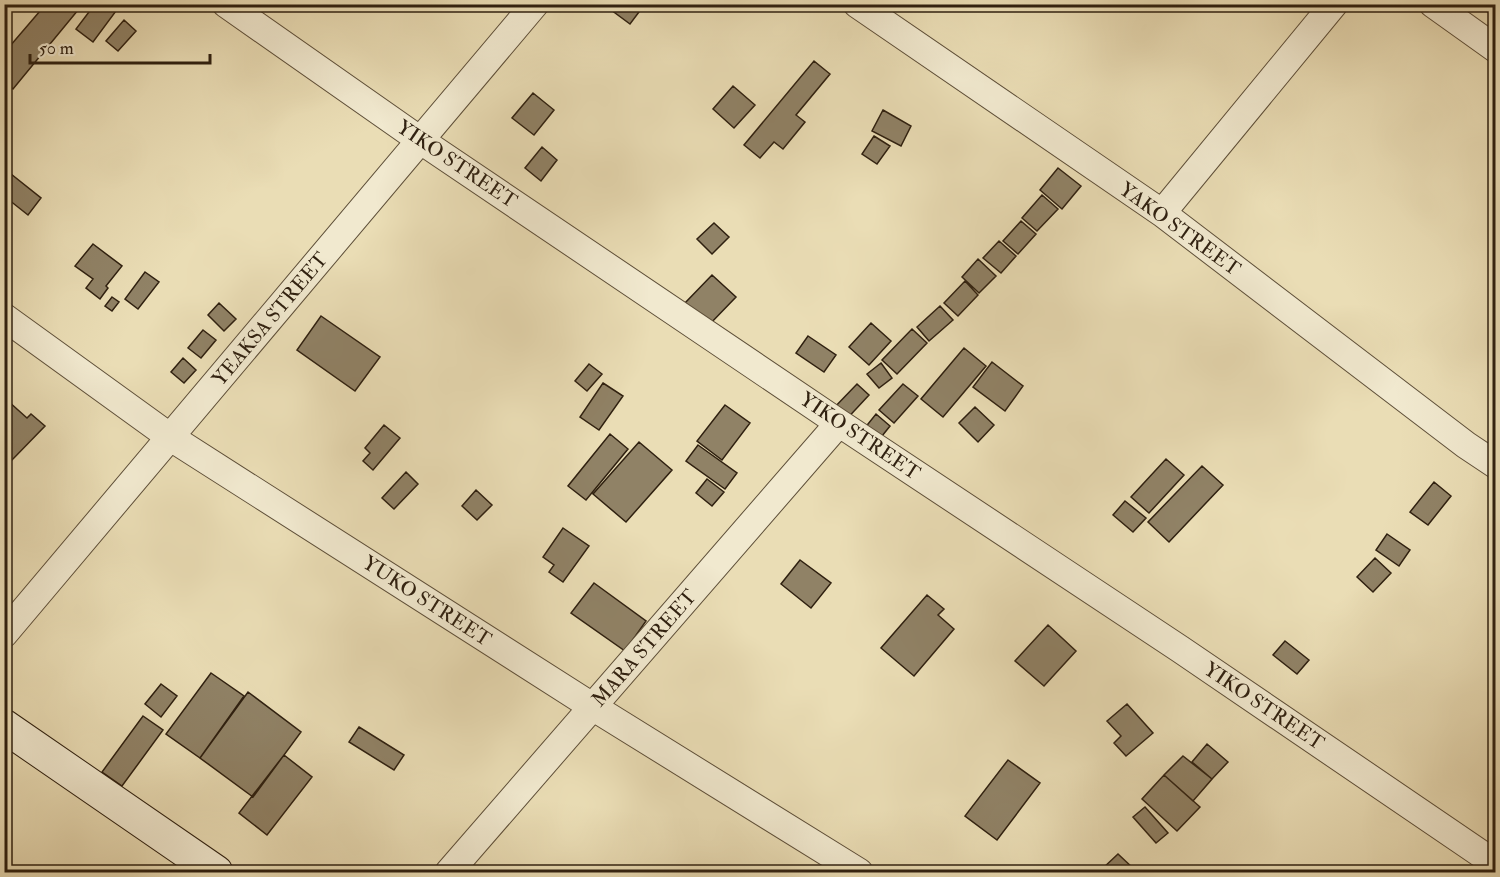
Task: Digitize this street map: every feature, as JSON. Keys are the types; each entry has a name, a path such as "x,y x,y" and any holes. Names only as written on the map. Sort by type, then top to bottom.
{"street":[{"name":"YIKO STREET","path":"226,4 420,140 839,423 1180,649 1496,864"},
{"name":"YEAKSA STREET","path":"4,634 535,4"},
{"name":"YAKO STREET","path":"856,4 1162,213 1466,445 1496,465"},
{"path":"1162,213 1334,4"},
{"path":"1433,4 1496,49"},
{"name":"YUKO STREET","path":"4,317 170,437 592,707 859,873"},
{"name":"MARA STREET","path":"449,873 839,423"},
{"path":"4,726 216,873"}],"building":[{"path":"46,4 83,4 13,89 4,82 4,53"},
{"path":"95,4 107,4 116,11 93,42 76,29"},
{"path":"603,4 645,4 630,24"},
{"path":"1477,4 1496,4 1496,18"},
{"path":"124,20 136,31 118,51 106,41"},
{"path":"814,61 830,74 796,115 805,122 783,149 774,142 760,158 744,145"},
{"path":"733,86 755,105 734,128 713,109"},
{"path":"533,93 554,110 534,135 512,118"},
{"path":"883,110 911,126 901,146 872,131"},
{"path":"874,136 890,146 877,164 862,154"},
{"path":"542,147 557,160 541,181 525,168"},
{"path":"1058,168 1081,186 1062,209 1040,190"},
{"path":"6,170 41,198 28,215 4,196 4,172"},
{"path":"1042,195 1058,209 1037,231 1022,218"},
{"path":"1021,221 1036,234 1018,254 1003,241"},
{"path":"714,223 729,237 712,254 697,239"},
{"path":"999,241 1016,256 1001,273 983,258"},
{"path":"93,244 122,266 106,286 108,288 100,299 86,288 93,279 75,266"},
{"path":"978,259 996,276 979,293 962,277"},
{"path":"145,272 159,282 138,309 125,299"},
{"path":"712,275 736,297 708,326 684,304"},
{"path":"965,281 978,295 958,316 944,303"},
{"path":"112,297 119,302 112,311 105,306"},
{"path":"219,303 236,319 224,331 208,315"},
{"path":"940,306 953,320 929,341 917,327"},
{"path":"321,316 380,357 355,391 297,350"},
{"path":"871,323 891,341 869,365 849,347"},
{"path":"912,329 927,343 897,374 882,360"},
{"path":"203,330 216,340 201,358 188,348"},
{"path":"808,336 836,355 824,372 796,353"},
{"path":"964,348 986,366 943,417 921,399"},
{"path":"183,358 196,370 184,383 171,372"},
{"path":"992,362 1023,386 1005,411 973,387"},
{"path":"881,363 892,378 879,388 867,374"},
{"path":"589,364 602,374 587,391 575,381"},
{"path":"1496,364 1496,381 1492,378 1495,375 1490,370"},
{"path":"603,383 623,396 599,430 580,417"},
{"path":"857,384 869,395 843,423 831,411"},
{"path":"903,384 918,396 894,423 879,410"},
{"path":"8,401 27,418 31,414 45,426 11,461 4,455 4,405"},
{"path":"725,405 750,423 722,460 697,441"},
{"path":"975,407 994,425 978,442 959,423"},
{"path":"876,414 890,426 874,446 860,434"},
{"path":"384,425 400,438 373,470 363,461 370,453 365,448"},
{"path":"610,434 628,449 586,500 568,486"},
{"path":"639,442 672,470 626,522 593,494"},
{"path":"698,445 737,473 725,489 686,461"},
{"path":"1166,459 1184,475 1149,513 1131,497"},
{"path":"1202,466 1223,485 1169,542 1148,522"},
{"path":"406,472 418,484 394,509 382,498"},
{"path":"707,479 724,492 712,506 696,493"},
{"path":"1434,482 1451,496 1428,525 1410,512"},
{"path":"476,490 492,505 477,520 462,506"},
{"path":"1125,501 1146,518 1133,532 1113,515"},
{"path":"563,528 589,546 563,582 549,572 554,565 543,557"},
{"path":"1387,534 1410,550 1399,566 1376,550"},
{"path":"1375,558 1391,573 1373,592 1357,577"},
{"path":"800,560 831,583 811,608 781,584"},
{"path":"594,583 646,621 625,651 571,613"},
{"path":"927,595 944,609 938,615 954,629 914,676 881,648"},
{"path":"1048,625 1076,651 1044,686 1015,661"},
{"path":"1285,641 1309,660 1297,674 1273,655"},
{"path":"211,673 244,696 200,758 166,734"},
{"path":"161,684 177,696 161,717 145,704"},
{"path":"248,692 301,732 253,797 200,758"},
{"path":"1127,704 1153,733 1126,756 1114,743 1121,736 1107,721"},
{"path":"143,716 163,730 122,786 102,772"},
{"path":"359,727 404,755 394,770 349,742"},
{"path":"1207,744 1228,762 1212,779 1192,762"},
{"path":"284,755 312,777 267,835 239,813"},
{"path":"1183,756 1212,779 1193,801 1164,775"},
{"path":"1008,760 1040,783 997,840 965,816"},
{"path":"1164,775 1200,807 1177,831 1142,799"},
{"path":"1145,807 1168,833 1156,843 1133,817"},
{"path":"1118,854 1134,869 1131,872 1105,872 1102,869"}]}
